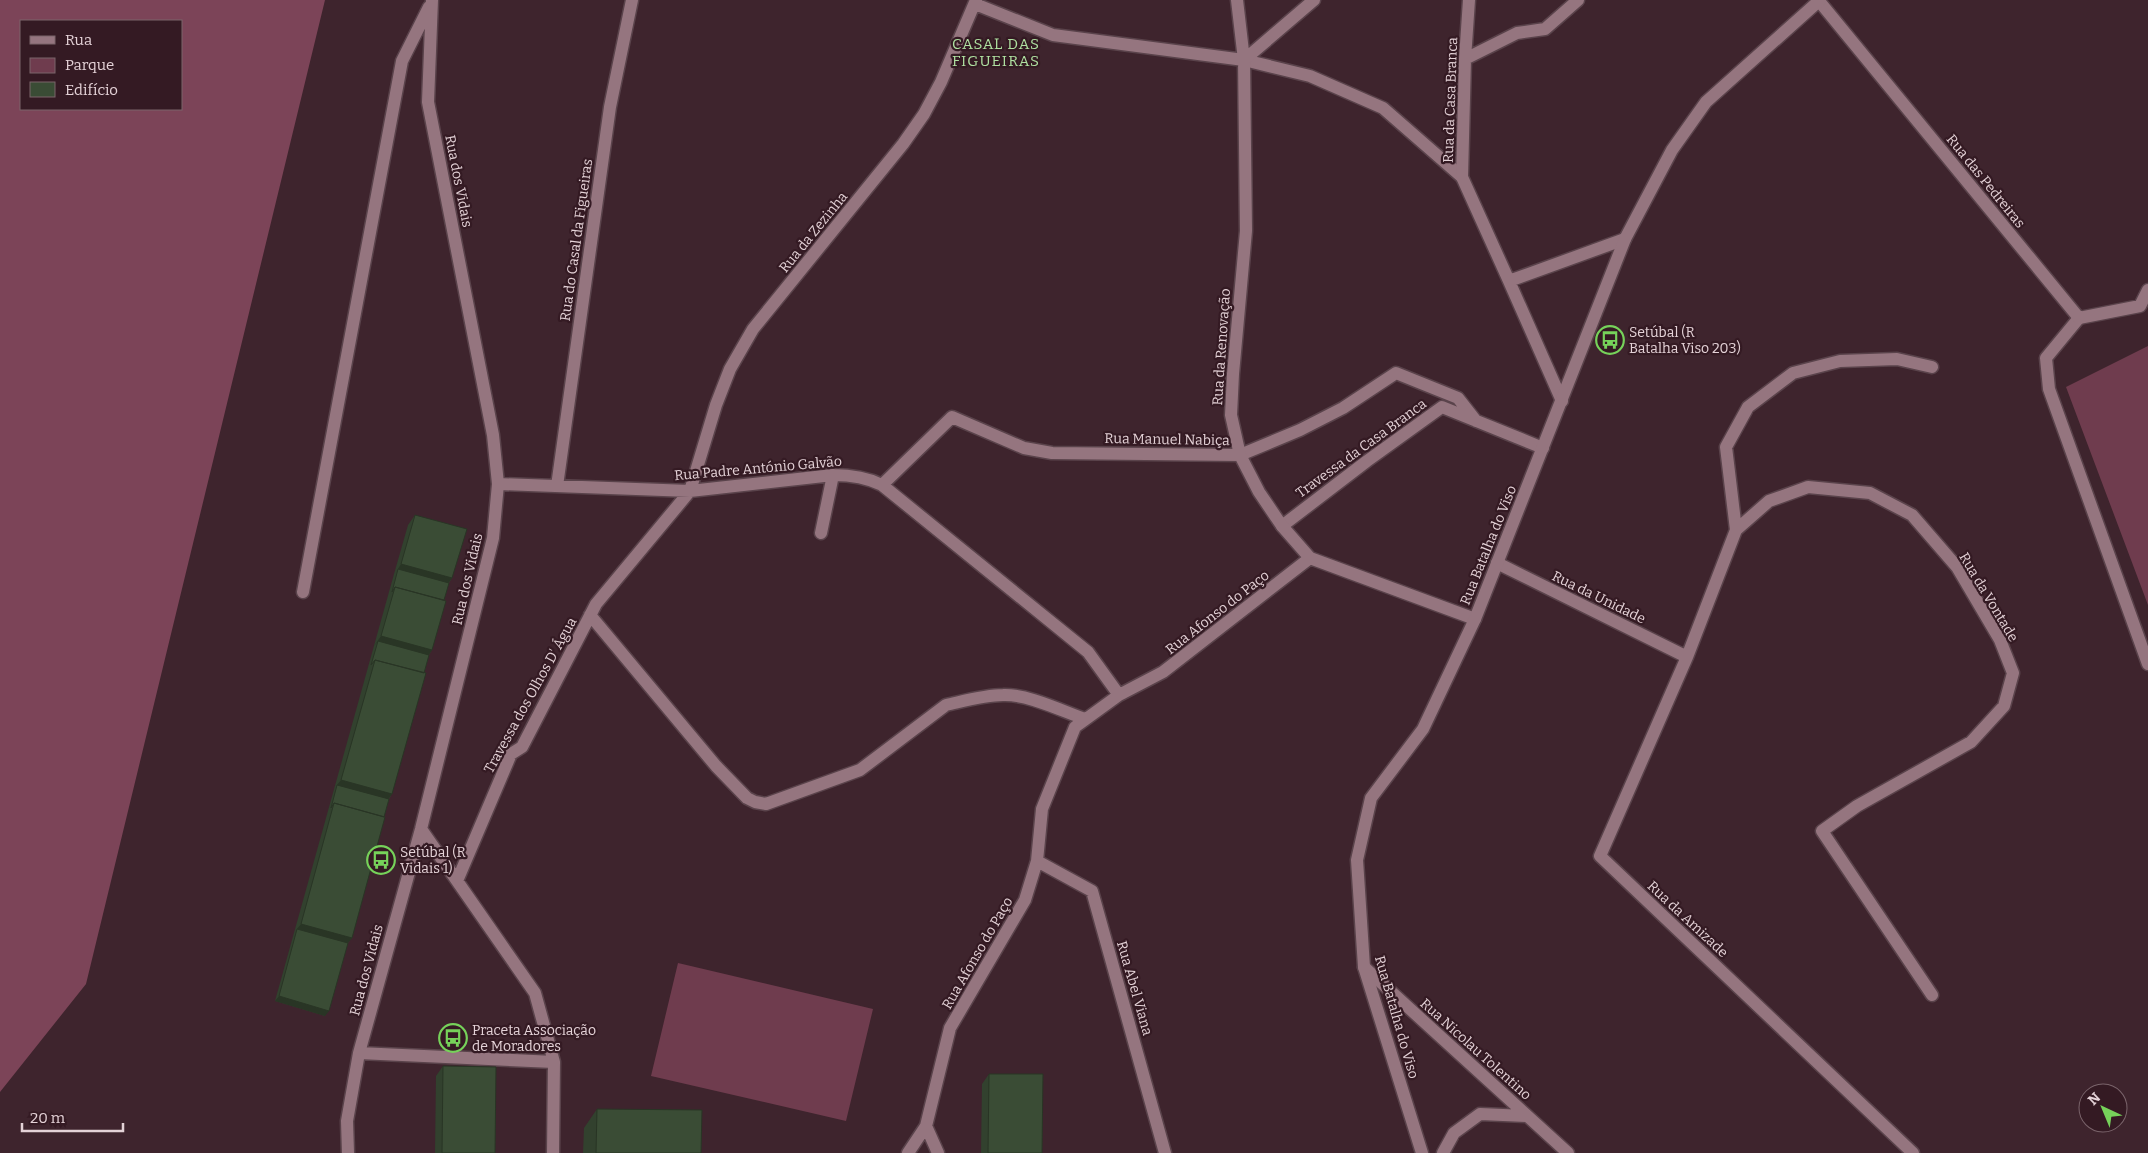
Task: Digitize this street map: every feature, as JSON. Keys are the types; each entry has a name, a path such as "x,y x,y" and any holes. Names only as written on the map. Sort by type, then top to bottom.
{"street":[{"name":"Rua do Casal da Figueiras","path":"557,486 610,107 632,0"},
{"name":"Rua da Renovação","path":"1237,0 1244,60 1246,231 1231,415 1240,454 1259,492 1282,526 1310,558 1475,619"},
{"path":"1244,60 1314,0"},
{"name":"Rua da Casa Branca","path":"1469,0 1465,60 1462,177 1562,401"},
{"path":"1465,60 1517,33 1545,29 1578,0"},
{"name":"Rua Batalha do Viso","path":"1422,1153 1364,966 1357,860 1370,798 1423,729 1475,619 1625,239 1672,150 1706,102 1819,0"},
{"name":"Rua das Pedreiras","path":"1819,0 2079,318"},
{"name":"Rua dos Vidais","path":"348,1153 347,1121 359,1052 421,829 493,538 498,484 493,435 428,102 432,1"},
{"name":"Rua dos Vidais","path":"303,592 402,61 432,1"},
{"path":"975,2 1053,35 1244,60 1310,76 1383,108 1462,177"},
{"name":"Rua da Zezinha","path":"690,491 716,405 734,361 753,329 904,144 924,114 941,82 975,2"},
{"path":"1509,281 1625,239"},
{"path":"2148,290 2140,306 2079,318 2046,358 2048,389 2148,664"},
{"path":"1736,530 1726,447 1748,407 1793,373 1840,361 1896,359 1932,367"},
{"name":"Rua Manuel Nabiça","path":"882,485 952,417 1024,448 1052,452 1240,454 1300,430 1343,408 1396,373 1458,398 1478,423"},
{"name":"Travessa da Casa Branca","path":"1282,526 1442,407 1543,448"},
{"name":"Rua Padre António Galvão","path":"498,484 690,491 833,475 851,475 867,478 882,485 1088,652 1119,695"},
{"path":"821,533 833,475"},
{"name":"Rua da Vontade","path":"1687,657 1736,530 1769,501 1808,487 1870,493 1912,515 1957,567 2000,640 2013,673 2004,706 1970,742 1856,806 1822,831 1932,995"},
{"name":"Travessa dos Olhos D' Água","path":"457,881 511,754 522,747 596,604 690,491"},
{"name":"Rua Afonso do Paço","path":"908,1153 926,1126 950,1028 1025,900 1036,861 1042,809 1075,726 1119,695 1163,672 1310,558"},
{"name":"Rua da Unidade","path":"1497,563 1687,657"},
{"path":"590,615 716,766 747,798 755,802 766,804 860,770 946,705 1004,695 1020,696 1085,719"},
{"name":"Rua da Amizade","path":"1687,657 1600,856 1913,1153"},
{"path":"421,829 535,993 554,1062 553,1153"},
{"name":"Rua Abel Viana","path":"1036,861 1092,892 1165,1153"},
{"name":"Rua Nicolau Tolentino","path":"1364,966 1568,1153"},
{"path":"359,1052 554,1062"},
{"path":"1443,1153 1454,1133 1480,1114 1528,1116"},
{"path":"926,1126 938,1153"}],"green space":[{"path":"2148,346 2148,605 2066,387"},
{"path":"678,963 873,1009 846,1121 651,1076"}],"shaded area":[{"path":"0,0 325,0 86,984 0,1092"}],"building":[{"path":"415,515 467,529 452,578 401,564"},
{"path":"398,569 449,583 444,600 395,587 392,592"},
{"path":"395,587 446,601 432,650 381,636"},
{"path":"378,641 429,655 424,673 375,660 371,665"},
{"path":"375,660 426,673 392,794 341,780"},
{"path":"337,785 389,799 384,817 334,803 331,808"},
{"path":"334,803 385,817 352,938 301,924"},
{"path":"297,929 348,943 329,1011 279,996"},
{"path":"443,1066 496,1067 495,1153 442,1153"},
{"path":"989,1074 1043,1074 1042,1153 988,1153"},
{"path":"597,1109 702,1110 701,1153 596,1153"}],"place":[{"name":"Setúbal (R Batalha Viso 203)","path":"1610,340"},
{"name":"Setúbal (R Vidais 1)","path":"381,860"},
{"name":"Praceta Associação de Moradores","path":"453,1038"}],"district":[{"name":"CASAL DAS FIGUEIRAS","path":"996,52"}]}
